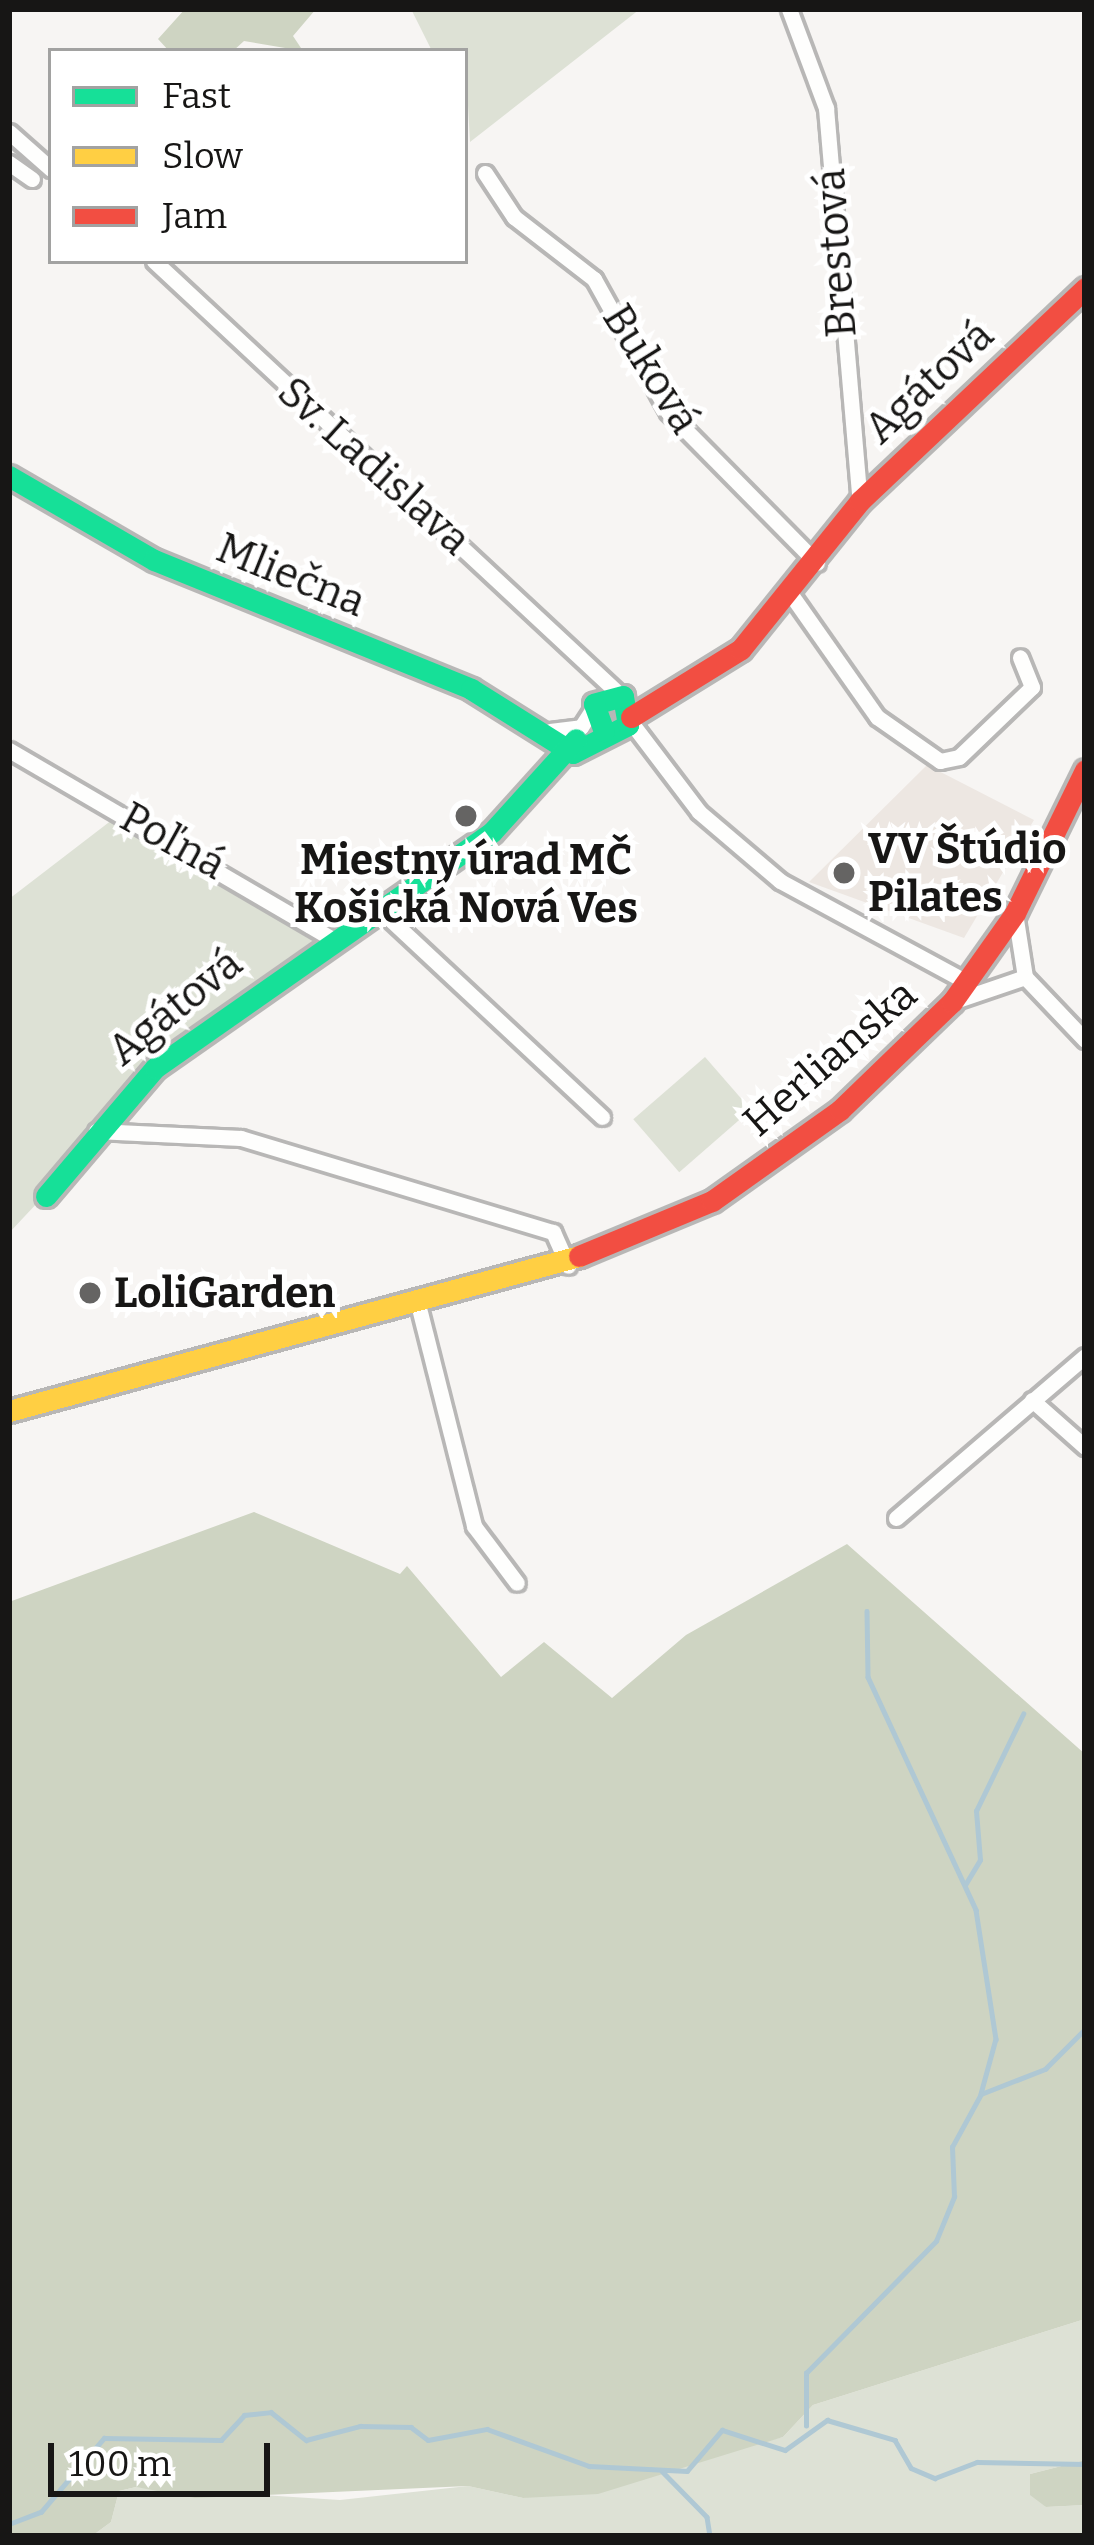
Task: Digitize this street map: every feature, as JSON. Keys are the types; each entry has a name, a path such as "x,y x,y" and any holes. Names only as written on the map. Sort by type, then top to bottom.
{"street":[{"name":"Brestová","path":"789,9 826,108 860,501"},
{"path":"9,132 48,166"},
{"path":"9,163 32,178"},
{"name":"Buková","path":"485,173 514,217 594,279 668,412 819,565"},
{"name":"Sv. Ladislava","path":"157,264 595,670 615,713 651,756 780,881 967,982"},
{"name":"Agátová","path":"46,1196 96,1131 194,1036 492,832 615,713 724,661 819,565 860,501 1085,288"},
{"name":"Mliečna","path":"9,476 154,560 550,731"},
{"path":"792,596 877,717 940,761 959,757 1032,687 1020,657"},
{"path":"550,731 615,713"},
{"path":"550,731 573,753"},
{"name":"Poľná","path":"9,750 333,939"},
{"name":"Herlianska","path":"9,1411 568,1266 650,1233 781,1156 952,1002 1015,914 1085,770"},
{"path":"379,909 602,1117"},
{"path":"1015,914 1025,977 1085,1040"},
{"path":"952,1002 1025,977"},
{"path":"96,1131 257,1143 553,1232 568,1266"},
{"path":"419,1308 474,1526 517,1583"},
{"path":"896,1518 1085,1356"},
{"path":"1032,1400 1085,1447"}],"shaded area":[{"path":"411,9 640,9 470,142 468,48 430,48"},
{"path":"927,765 1034,820 964,938 809,882"},
{"path":"121,813 333,939 193,1037 9,1233 9,899"},
{"path":"705,1057 751,1110 679,1172 633,1119"},
{"path":"1085,2319 1085,2460 1030,2474 1046,2507 1085,2505 1085,2536 92,2536 111,2522 119,2491 136,2487 340,2500 468,2486 523,2498 783,2437 813,2405"}],"green space":[{"path":"185,9 316,9 293,36 301,48 244,41 236,48 166,48 158,39"},
{"path":"254,1512 400,1574 407,1566 501,1677 544,1642 612,1698 686,1635 847,1544 1085,1754 1085,2319 813,2405 783,2437 598,2494 523,2498 468,2486 195,2498 136,2487 119,2491 111,2522 92,2536 9,2536 9,1602"},
{"path":"1085,2460 1085,2505 1046,2507 1030,2495 1030,2474"}],"waterway":[{"path":"867,1611 868,1677 976,1910 996,2039 981,2094"},
{"path":"965,1885 980,1860 976,1811 1023,1714"},
{"path":"806,2426 806,2373 936,2241 954,2197 952,2147 981,2094 1045,2069 1085,2029"},
{"path":"9,2524 41,2512 104,2438 221,2440 244,2415 271,2412 306,2440 360,2426 411,2427 428,2440 487,2429 589,2466 687,2471 722,2430 785,2450 827,2420 895,2440 911,2468 935,2478 977,2462 1085,2464"},
{"path":"662,2471 707,2517 710,2536"}],"traffic: fast":[{"path":"9,476 154,560 471,689 573,753 628,725 623,696 594,704 604,731"},
{"path":"46,1196 155,1068 492,832 576,739"}],"traffic: slow":[{"path":"9,1411 579,1256"}],"traffic: jam":[{"path":"631,717 741,649 860,501 1085,288"},
{"path":"579,1256 712,1201 840,1110 952,1002 1015,913 1085,770"}],"place":[{"name":"Miestny úrad MČ Košická Nová Ves","path":"466,816"},
{"name":"VV Štúdio Pilates","path":"844,873"},
{"name":"LoliGarden","path":"90,1293"}]}
